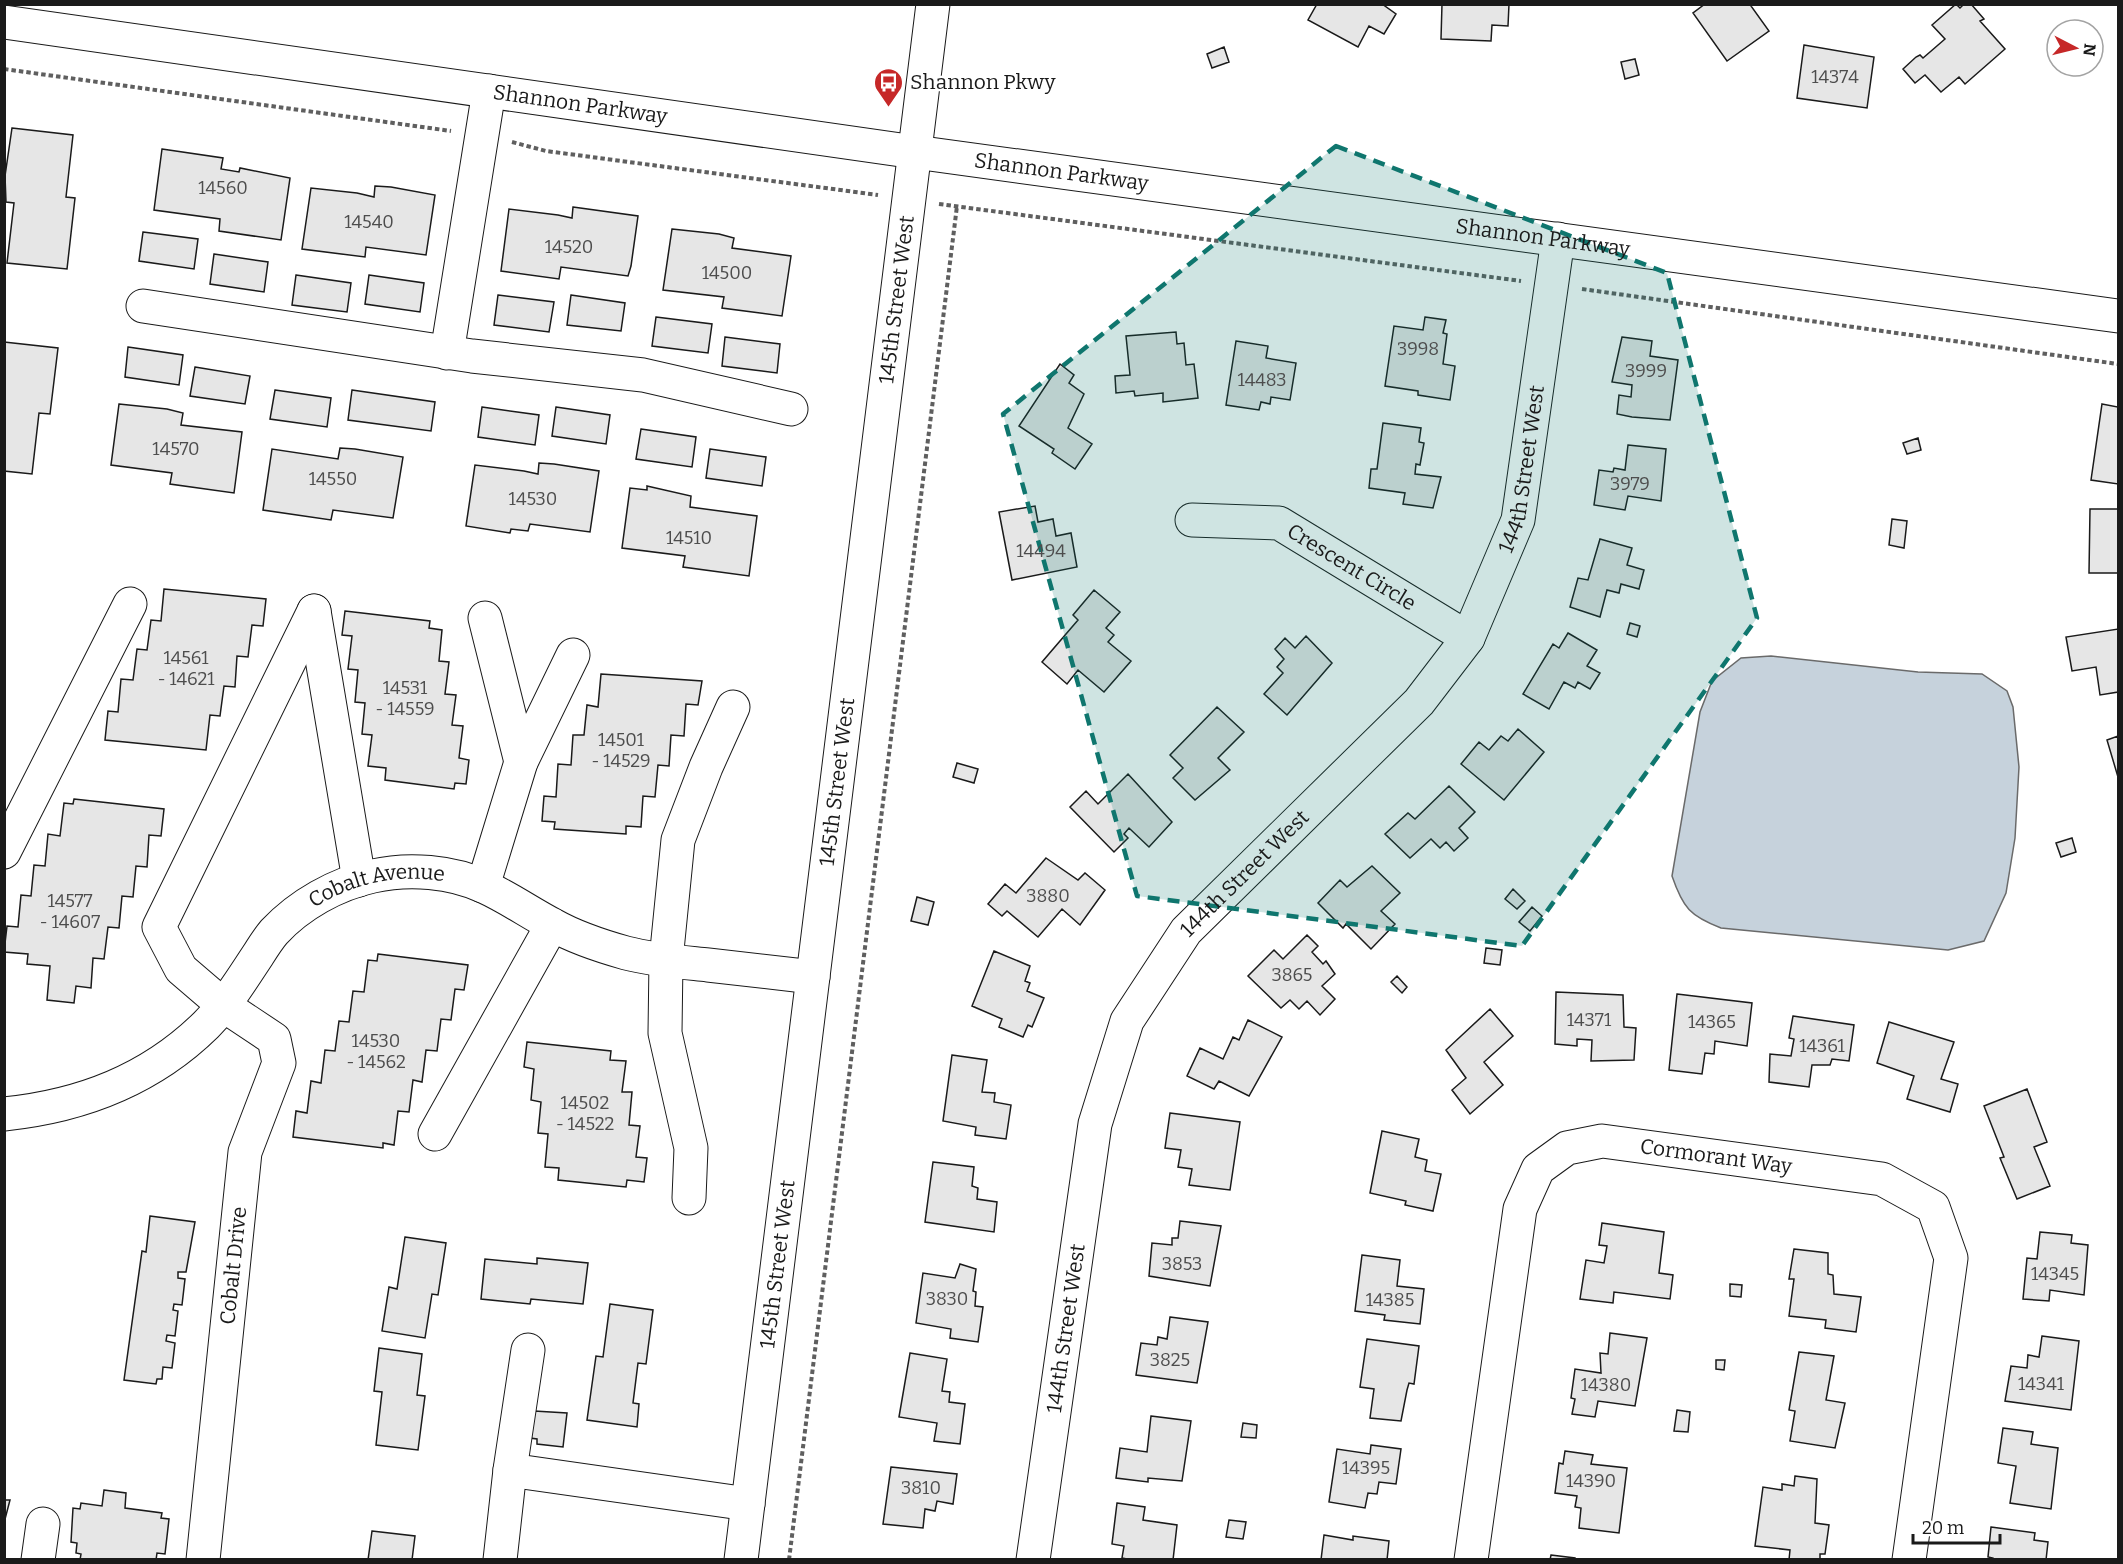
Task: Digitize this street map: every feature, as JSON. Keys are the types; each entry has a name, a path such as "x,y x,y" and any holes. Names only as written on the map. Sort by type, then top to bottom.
{"street":[{"name":"145th Street West","path":"741,1560 933,4"},
{"name":"Shannon Parkway","path":"4,22 915,152 2118,316"},
{"path":"447,353 489,92"},
{"name":"144th Street West","path":"1034,1560 1095,1124 1127,1021 1186,932 1419,702 1468,638 1518,520 1558,239"},
{"path":"143,306 447,353 643,375 791,409"},
{"name":"Crescent Circle","path":"1192,520 1279,523 1468,638"},
{"path":"4,852 130,604"},
{"name":"Cobalt Drive","path":"203,1560 245,1152 279,1063 274,1039 223,1005 181,969 159,927 314,611 359,880"},
{"path":"485,618 521,762"},
{"path":"483,886 521,762 573,655"},
{"path":"689,1198 691,1148 666,1033 666,960 678,840 706,767 733,706"},
{"name":"Cobalt Avenue","path":"4,1114 35,1111 74,1103 110,1090 143,1072 176,1050 206,1025 223,1005 273,933 303,907 336,888 372,876 408,871 447,875 483,886 552,925 587,941 628,953 666,960 813,977"},
{"path":"435,1134 552,925"},
{"name":"Cormorant Way","path":"1471,1560 1520,1209 1538,1169 1567,1148 1602,1141 1882,1179 1933,1207 1951,1258 1909,1560"},
{"path":"500,1560 510,1470 528,1350"},
{"path":"510,1470 748,1504"},
{"path":"38,1560 43,1524"}],"path":[{"path":"4,69 425,129 482,135 546,151 1551,285 2118,364"},
{"path":"789,1560 957,206"}],"highlighted area":[{"path":"1336,146 1667,273 1757,618 1522,946 1137,896 1003,414"}],"shaded area":[{"path":"1771,656 1918,672 1982,674 2007,691 2013,707 2019,767 2015,838 2006,893 1984,941 1948,950 1721,928 1695,915 1684,903 1672,876 1700,712 1712,681 1741,658"}],"building":[{"path":"1317,4 1382,4 1396,14 1384,34 1369,26 1358,47 1308,20"},
{"path":"1442,4 1509,4 1508,26 1492,25 1491,41 1441,39"},
{"path":"1705,4 1754,4 1751,6 1769,31 1727,61 1693,13"},
{"path":"1956,4 1960,8 1964,4 1971,4 1984,19 1980,21 2005,49 1965,84 1959,77 1941,92 1925,75 1915,83 1903,69 1916,57 1920,55 1923,58 1945,39 1932,25"},
{"path":"1804,45 1874,57 1867,108 1797,98"},
{"path":"1224,47 1229,62 1212,68 1207,54"},
{"path":"1635,59 1639,75 1625,79 1621,62"},
{"path":"12,128 73,135 66,197 75,198 67,269 7,263 14,203 6,202 5,176"},
{"path":"162,149 223,158 221,169 239,172 240,168 290,178 281,240 219,231 220,219 154,210"},
{"path":"375,186 435,195 426,255 366,247 365,257 302,249 311,188 374,197"},
{"path":"573,207 638,216 628,276 561,267 559,279 501,271 509,209 572,218"},
{"path":"672,229 719,234 734,238 732,248 791,256 782,316 722,308 724,297 663,290"},
{"path":"143,232 198,239 194,269 139,261"},
{"path":"214,254 268,262 264,292 210,284"},
{"path":"296,275 351,283 347,312 292,305"},
{"path":"369,275 424,283 420,312 365,304"},
{"path":"498,295 554,302 549,332 494,325"},
{"path":"571,295 625,303 621,331 567,325"},
{"path":"656,317 712,324 708,353 652,346"},
{"path":"1425,317 1446,320 1443,333 1447,334 1443,364 1455,366 1450,400 1418,395 1418,391 1385,386 1394,326 1423,330"},
{"path":"1176,332 1177,344 1184,343 1186,365 1194,364 1198,398 1163,402 1163,393 1135,396 1134,391 1116,393 1115,376 1130,375 1126,336"},
{"path":"725,337 780,344 777,373 722,366"},
{"path":"1622,337 1652,341 1650,356 1678,360 1670,420 1617,414 1619,395 1631,397 1632,385 1612,382"},
{"path":"1236,341 1268,346 1266,358 1296,363 1290,400 1271,397 1270,404 1261,402 1259,410 1226,405"},
{"path":"4,342 58,348 50,414 39,413 32,474 4,471"},
{"path":"128,347 183,355 179,385 125,377"},
{"path":"1060,364 1074,375 1069,383 1084,394 1068,428 1092,444 1075,469 1052,453 1054,449 1019,426"},
{"path":"195,367 250,376 245,404 190,396"},
{"path":"275,390 331,398 327,427 270,419"},
{"path":"352,390 435,402 431,431 348,420"},
{"path":"119,404 183,413 181,425 242,432 234,493 170,484 172,473 111,465"},
{"path":"2102,404 2118,407 2118,484 2091,480"},
{"path":"482,407 539,415 535,445 478,437"},
{"path":"556,407 610,415 606,444 552,436"},
{"path":"1383,423 1421,428 1419,442 1424,443 1420,465 1416,464 1415,474 1441,477 1433,508 1403,504 1405,493 1369,488 1371,469 1377,469"},
{"path":"641,429 696,437 692,467 636,459"},
{"path":"1918,438 1921,450 1907,454 1903,443"},
{"path":"1628,445 1666,449 1661,501 1628,496 1625,510 1594,505 1599,470 1613,472 1614,468 1625,470"},
{"path":"340,448 403,457 393,518 333,510 331,520 263,510 272,449 338,459"},
{"path":"710,449 766,457 762,486 706,478"},
{"path":"539,463 599,471 590,532 530,524 528,531 511,529 510,533 466,526 475,465 538,474"},
{"path":"647,486 691,496 690,507 757,516 749,576 683,567 685,556 622,548 630,488 647,490"},
{"path":"1035,506 1038,522 1053,519 1056,536 1071,533 1077,567 1012,580 999,512"},
{"path":"2090,509 2118,509 2118,573 2089,573"},
{"path":"1892,519 1907,521 1904,548 1889,545"},
{"path":"1600,539 1632,548 1627,565 1644,570 1639,589 1621,584 1619,593 1607,590 1600,617 1570,607 1578,578 1588,580"},
{"path":"164,589 266,599 263,626 252,625 248,657 237,656 235,687 224,686 220,716 210,715 206,750 105,740 108,711 118,712 121,679 133,680 137,649 147,650 151,620 161,621"},
{"path":"1094,590 1120,612 1106,628 1114,635 1108,642 1131,661 1104,692 1078,670 1067,684 1042,662 1078,620 1073,615"},
{"path":"345,611 430,621 429,628 442,630 439,661 449,662 445,694 456,695 452,725 463,726 459,758 469,760 466,784 455,783 454,789 385,780 386,768 368,766 372,735 362,734 365,703 355,702 358,670 348,669 352,636 342,635"},
{"path":"1630,623 1640,626 1637,637 1627,634"},
{"path":"2118,629 2118,692 2100,695 2096,667 2072,671 2066,637"},
{"path":"1568,633 1597,650 1587,666 1600,673 1590,689 1578,682 1575,688 1564,682 1549,709 1523,694 1553,644 1559,648"},
{"path":"1306,636 1332,663 1287,715 1264,694 1283,673 1277,667 1284,659 1275,649 1285,638 1295,648"},
{"path":"601,674 702,681 698,705 686,704 684,736 671,735 669,766 658,765 655,797 643,796 641,827 626,826 626,834 554,829 555,822 542,821 544,796 556,797 558,764 571,765 573,735 584,735 587,705 598,707"},
{"path":"1217,707 1244,732 1218,758 1230,770 1195,800 1173,778 1183,768 1170,755"},
{"path":"1518,729 1544,752 1504,800 1461,764 1479,742 1489,750 1501,736 1508,741"},
{"path":"2118,736 2118,777 2107,740"},
{"path":"957,763 978,769 974,783 953,777"},
{"path":"1128,774 1172,822 1149,847 1129,828 1124,834 1128,838 1114,852 1070,807 1086,791 1098,804"},
{"path":"1449,786 1475,812 1459,828 1468,838 1454,851 1446,842 1440,848 1431,839 1410,858 1385,834 1408,813 1415,819"},
{"path":"74,799 164,809 161,836 149,835 147,867 136,866 133,897 122,896 119,928 108,927 104,959 93,958 91,988 76,986 74,1003 47,1000 50,966 27,964 28,954 4,952 7,926 18,927 21,895 31,896 34,865 45,866 48,834 60,836 64,803 73,804"},
{"path":"2072,838 2076,852 2061,857 2056,843"},
{"path":"1046,858 1078,880 1085,873 1105,890 1080,925 1062,909 1038,937 1007,911 1002,916 988,904 1005,884 1016,893"},
{"path":"1372,866 1400,893 1381,911 1395,924 1371,949 1346,924 1343,928 1318,903 1340,880 1347,887"},
{"path":"1513,889 1525,901 1517,909 1505,899"},
{"path":"917,897 934,902 928,925 911,921"},
{"path":"1532,907 1542,916 1530,931 1519,922"},
{"path":"1307,935 1318,946 1312,952 1323,964 1326,961 1335,974 1322,986 1335,999 1320,1015 1307,1001 1299,1009 1290,1000 1281,1008 1248,976 1274,950 1283,959"},
{"path":"1486,948 1502,950 1500,965 1484,963"},
{"path":"994,951 1030,966 1025,981 1030,983 1027,991 1044,998 1032,1027 1028,1025 1023,1037 999,1027 1002,1019 972,1006"},
{"path":"378,954 468,965 464,990 455,989 451,1020 441,1019 437,1051 426,1050 422,1082 413,1080 409,1112 398,1111 394,1145 383,1143 383,1148 293,1137 296,1111 307,1113 311,1081 321,1083 325,1050 335,1051 339,1021 349,1022 353,991 364,992 368,960 377,961"},
{"path":"1397,976 1407,987 1402,993 1391,982"},
{"path":"1556,992 1623,995 1624,1027 1636,1028 1634,1060 1591,1061 1592,1040 1577,1039 1577,1046 1555,1044"},
{"path":"1677,994 1752,1003 1747,1046 1715,1041 1714,1054 1705,1053 1702,1074 1669,1070"},
{"path":"1490,1009 1513,1036 1484,1062 1503,1085 1470,1114 1452,1090 1466,1078 1446,1050"},
{"path":"1793,1016 1854,1025 1849,1061 1832,1059 1830,1065 1812,1065 1809,1087 1769,1082 1770,1054 1791,1056 1794,1039 1789,1038"},
{"path":"1248,1020 1282,1037 1249,1096 1219,1081 1214,1089 1187,1076 1200,1048 1223,1059 1233,1037 1239,1040"},
{"path":"1889,1022 1954,1042 1941,1079 1958,1084 1950,1112 1907,1099 1914,1076 1877,1063"},
{"path":"527,1042 611,1051 610,1060 626,1061 622,1092 632,1092 629,1125 640,1126 636,1157 647,1158 644,1182 627,1180 626,1187 558,1180 559,1168 545,1167 548,1134 538,1133 541,1102 531,1100 534,1069 524,1067"},
{"path":"952,1055 987,1060 982,1092 995,1093 994,1102 1011,1105 1006,1139 975,1135 976,1127 943,1121"},
{"path":"2027,1089 2047,1142 2034,1147 2050,1186 2017,1199 2000,1158 2004,1157 1984,1106"},
{"path":"1170,1113 1240,1122 1230,1190 1189,1185 1192,1169 1178,1167 1181,1150 1165,1148"},
{"path":"1382,1131 1419,1139 1415,1157 1427,1160 1425,1171 1441,1174 1433,1211 1405,1205 1406,1201 1370,1193"},
{"path":"933,1162 974,1167 972,1186 978,1188 977,1199 997,1202 994,1232 925,1222"},
{"path":"150,1216 195,1222 186,1272 178,1272 178,1278 185,1279 182,1305 174,1304 173,1310 178,1311 175,1336 167,1335 166,1341 175,1343 172,1368 163,1367 162,1379 157,1379 156,1384 124,1380 142,1251 146,1252"},
{"path":"1180,1221 1221,1226 1210,1286 1149,1276 1152,1243 1172,1245 1172,1238 1178,1238"},
{"path":"1602,1223 1664,1232 1659,1273 1673,1275 1670,1299 1614,1292 1613,1303 1580,1299 1586,1260 1604,1263 1607,1246 1599,1245"},
{"path":"2040,1232 2072,1235 2071,1243 2088,1245 2084,1295 2050,1290 2049,1301 2023,1299 2027,1258 2037,1259"},
{"path":"405,1237 446,1243 438,1295 432,1294 425,1338 382,1331 389,1287 397,1289"},
{"path":"1794,1249 1828,1253 1828,1274 1833,1275 1834,1294 1861,1297 1856,1332 1825,1328 1826,1320 1789,1316 1794,1279 1789,1279"},
{"path":"1362,1255 1400,1260 1397,1286 1424,1289 1420,1324 1384,1320 1385,1315 1355,1311"},
{"path":"537,1258 588,1263 583,1304 531,1299 530,1304 481,1299 485,1259 537,1264"},
{"path":"960,1264 976,1269 973,1291 976,1292 975,1306 983,1307 978,1342 950,1338 951,1329 916,1323 923,1273 955,1278"},
{"path":"1730,1284 1742,1285 1741,1297 1730,1296"},
{"path":"610,1304 653,1310 646,1364 638,1363 633,1403 639,1404 637,1427 587,1420 596,1356 603,1357"},
{"path":"1170,1317 1208,1322 1197,1383 1136,1375 1141,1343 1157,1345 1158,1337 1167,1339"},
{"path":"1610,1333 1647,1338 1635,1406 1598,1401 1595,1417 1572,1414 1575,1399 1571,1398 1575,1369 1601,1373 1600,1353 1608,1354"},
{"path":"2042,1336 2079,1341 2071,1410 2005,1401 2011,1366 2027,1368 2028,1355 2039,1357"},
{"path":"1367,1339 1419,1346 1414,1384 1409,1383 1401,1421 1370,1418 1374,1389 1360,1387"},
{"path":"379,1348 422,1354 417,1395 425,1396 418,1450 376,1445 382,1392 374,1391"},
{"path":"1799,1352 1834,1356 1826,1400 1845,1403 1835,1448 1790,1441 1795,1411 1789,1410"},
{"path":"910,1353 947,1359 942,1391 950,1392 949,1402 965,1404 960,1444 934,1441 937,1423 899,1417"},
{"path":"1716,1360 1725,1360 1724,1370 1716,1369"},
{"path":"1677,1410 1690,1412 1688,1432 1674,1431"},
{"path":"534,1411 567,1413 563,1447 537,1444 537,1439 530,1438"},
{"path":"1151,1416 1191,1421 1182,1481 1148,1478 1148,1482 1116,1478 1120,1448 1147,1452"},
{"path":"1243,1423 1257,1425 1256,1438 1241,1437"},
{"path":"2003,1428 2033,1432 2031,1444 2058,1448 2051,1509 2010,1503 2016,1466 1998,1463"},
{"path":"1371,1445 1401,1449 1396,1484 1379,1482 1377,1494 1368,1493 1365,1508 1329,1502 1337,1449 1370,1454"},
{"path":"1565,1451 1593,1455 1591,1464 1627,1468 1619,1533 1579,1528 1581,1508 1575,1507 1577,1496 1555,1493 1559,1463 1563,1464"},
{"path":"891,1467 957,1474 953,1504 937,1501 935,1511 925,1509 923,1528 883,1524"},
{"path":"1795,1476 1817,1479 1815,1523 1829,1525 1825,1554 1820,1554 1820,1560 1789,1560 1790,1550 1755,1546 1763,1487 1782,1490 1782,1484 1794,1486"},
{"path":"104,1490 126,1493 125,1508 162,1513 161,1518 169,1519 165,1554 157,1553 156,1560 80,1560 81,1554 76,1553 77,1543 71,1542 73,1508 80,1509 81,1503 102,1506"},
{"path":"4,1500 10,1500 4,1523"},
{"path":"1117,1503 1145,1507 1143,1520 1177,1525 1173,1560 1122,1558 1124,1546 1112,1544"},
{"path":"1229,1520 1246,1522 1243,1539 1226,1537"},
{"path":"1991,1527 2035,1533 2034,1540 2048,1542 2046,1560 1993,1560 1988,1557"},
{"path":"372,1531 415,1536 412,1560 368,1560"},
{"path":"1324,1535 1353,1540 1353,1536 1389,1541 1387,1560 1321,1560"},
{"path":"1551,1555 1575,1558 1575,1560 1550,1560"}],"place":[{"name":"Shannon Pkwy","path":"889,108"}]}
